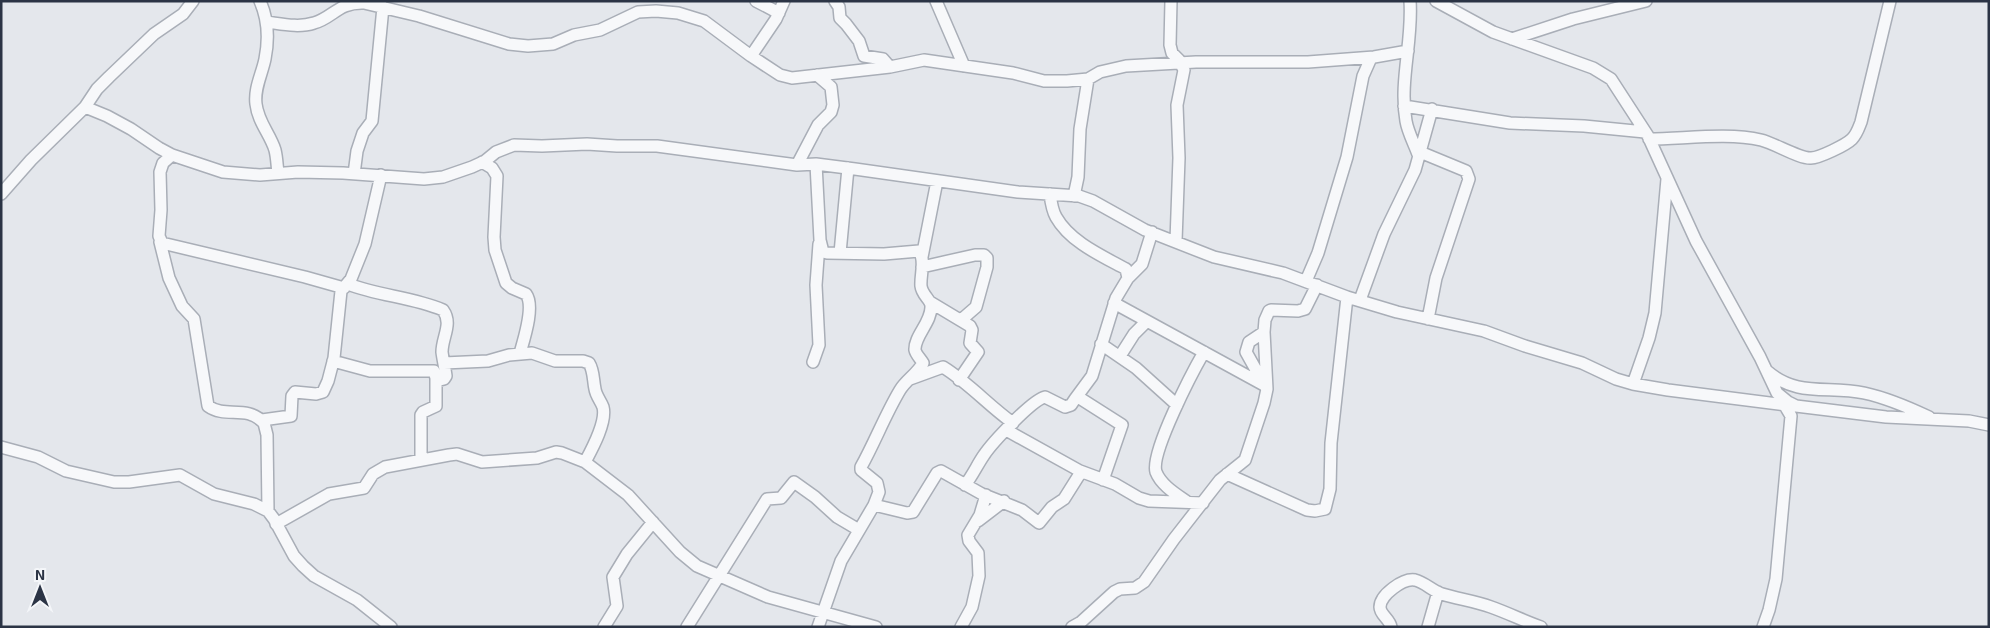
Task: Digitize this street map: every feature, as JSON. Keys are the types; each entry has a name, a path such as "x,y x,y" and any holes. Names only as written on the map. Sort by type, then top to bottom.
{"street":[{"path":"1,194 31,160 85,108 97,88 135,50 183,14 193,1"},
{"path":"260,1 267,22 265,59 255,94 256,106 261,126 275,151 278,174"},
{"path":"756,1 780,13"},
{"path":"751,56 780,13 784,1"},
{"path":"835,1 839,7 840,18 859,41 864,56 883,59 890,67"},
{"path":"936,1 964,66"},
{"path":"1171,1 1170,45 1172,53 1184,70 1177,106 1179,158 1176,241"},
{"path":"1410,1 1411,20 1404,106 1406,124 1420,155 1466,171 1469,179 1436,278 1428,319"},
{"path":"1436,1 1493,32 1602,72 1620,92 1647,135 1696,241 1791,416 1776,579 1763,627"},
{"path":"1512,39 1573,20 1646,1"},
{"path":"1404,106 1510,123 1584,126 1647,135 1751,138 1785,148 1809,158 1824,154 1848,142 1856,134 1861,122 1890,1"},
{"path":"267,22 307,25 316,23 336,9 364,4 419,16 509,44 528,46 553,44 574,35 600,30 638,12 668,7 704,21 780,75 797,78 890,67 924,60 1013,73 1044,81 1075,81 1088,78 1100,72 1126,66 1180,63 1286,63 1371,58 1408,51"},
{"path":"354,174 357,151 363,133 372,121 383,7"},
{"path":"1306,281 1318,253 1347,157 1363,76 1371,58"},
{"path":"797,164 818,125 829,115 833,105 831,87 817,75"},
{"path":"1074,196 1078,177 1080,129 1088,78"},
{"path":"85,108 107,116 172,155 223,172 260,175 298,172 354,174 412,179 443,177 482,162 496,152 514,146 587,144 657,146 797,164 848,168 1018,192 1074,196 1093,200 1134,224 1214,257 1260,267 1397,312 1484,331 1525,346 1582,362 1616,379 1633,384 1786,405"},
{"path":"1360,300 1384,234 1415,170 1432,109"},
{"path":"172,155 164,163 160,172 161,210 159,236 169,278 182,306 194,319 208,406 220,412 243,411 262,420 291,416 292,396 295,392 322,393 334,361 340,296 365,244 381,175"},
{"path":"482,162 492,168 497,176 494,237 506,283 526,294 529,301 528,322 520,353"},
{"path":"816,164 820,240 824,253 884,254 915,250 921,253 923,293 930,302 972,329 970,343 978,352 959,380"},
{"path":"840,253 848,168"},
{"path":"1633,384 1649,338 1655,313 1667,179"},
{"path":"922,262 937,180"},
{"path":"1050,194 1052,209 1064,228 1076,240 1126,269 1128,278"},
{"path":"965,484 973,475 988,449 1033,403 1043,397 1065,407 1071,405 1078,396 1092,376 1114,303 1128,278 1142,264 1152,232"},
{"path":"813,362 819,340 816,286 820,240"},
{"path":"160,242 361,290 406,298 443,310 447,320 447,332 442,352 445,378 436,381"},
{"path":"922,262 975,255 984,255 987,258 988,267 976,307 960,320"},
{"path":"1072,627 1081,622 1114,592 1135,588 1144,582 1174,539 1220,480 1246,460 1264,403 1266,387 1265,320 1269,311 1302,311 1309,305 1317,286"},
{"path":"1227,474 1308,510 1315,512 1325,509 1330,489 1331,443 1347,297"},
{"path":"818,627 841,561 874,505 879,492 878,486 861,470 861,467 886,413 902,385 910,379 922,363 916,354 916,346 925,328 930,312 930,302"},
{"path":"1114,303 1266,387"},
{"path":"1120,356 1134,334 1147,321"},
{"path":"1264,332 1249,342 1246,352 1266,387"},
{"path":"1101,344 1120,356 1177,405"},
{"path":"1186,501 1160,479 1155,465 1166,427 1204,352"},
{"path":"444,362 488,361 520,353 542,355 555,361 583,360 591,365 596,393 603,407 603,416 597,438 585,462"},
{"path":"334,361 344,365 378,371 432,369 435,373 436,381 436,406 423,412 421,415 421,460"},
{"path":"910,379 941,367 959,380 1010,427 1081,472 1149,501 1203,502"},
{"path":"1766,370 1781,380 1798,387 1811,390 1845,390 1863,393 1909,407 1934,420"},
{"path":"1778,393 1796,406 1886,417 1969,421 1988,426"},
{"path":"1078,396 1122,426 1103,480"},
{"path":"262,420 267,434 268,511 294,556 314,576 351,596 391,627"},
{"path":"1,447 38,457 66,471 114,482 180,476 214,494 254,504 268,511"},
{"path":"276,524 329,494 364,488 373,474 385,467 457,454 482,462 537,458 556,452 562,453 585,462 628,495 680,552 697,566 718,577 768,597 876,627"},
{"path":"874,505 908,513 913,512 940,471 946,472 986,495 1022,510 1040,522 1052,507 1064,499 1081,472"},
{"path":"687,627 767,499 781,498 794,482 815,497 837,517 859,530"},
{"path":"961,627 972,607 979,576 978,553 968,538 969,532 980,515 986,495"},
{"path":"975,524 1004,501"},
{"path":"604,627 617,606 613,577 627,554 653,522"},
{"path":"1391,627 1381,610 1381,604 1386,595 1397,586 1413,580 1438,592 1491,607 1541,627"},
{"path":"1428,627 1438,592"}]}
